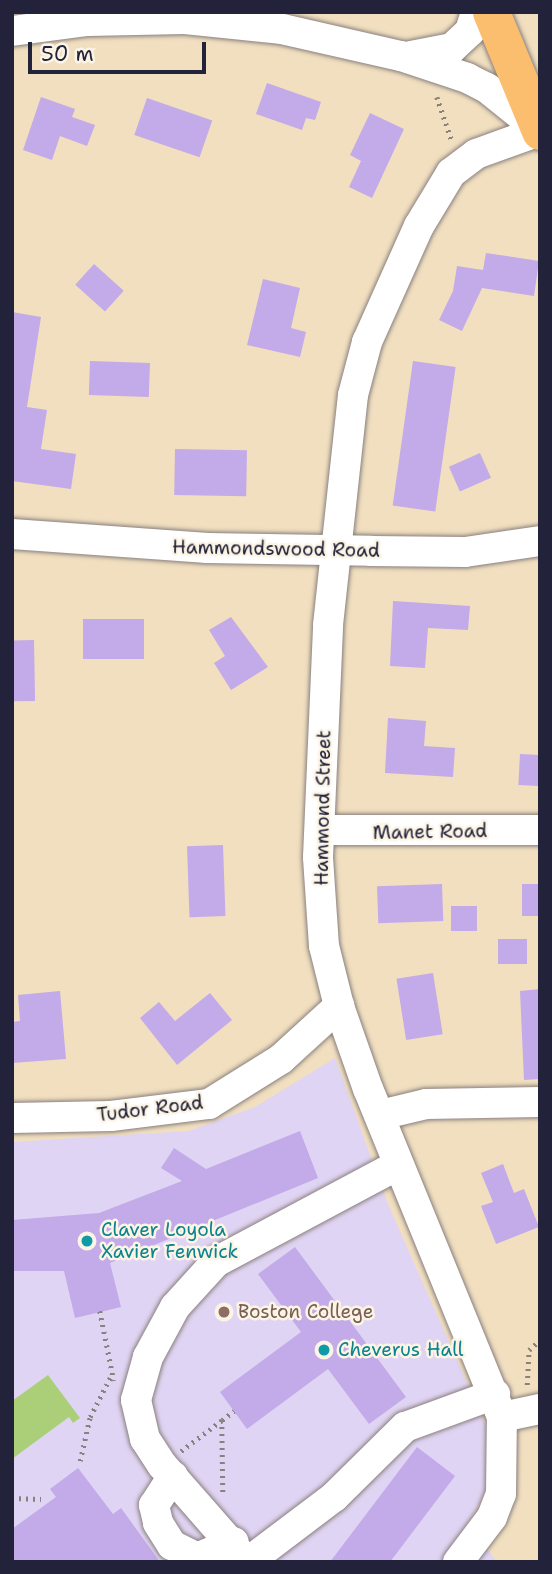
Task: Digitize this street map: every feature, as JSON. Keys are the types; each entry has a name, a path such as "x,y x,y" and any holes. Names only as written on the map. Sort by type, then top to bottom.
{"main road":[{"path":"491,12 540,131"}],"street":[{"path":"401,56 447,51 470,31 476,12"},
{"path":"12,31 87,21 185,19 282,29 401,56 487,88 540,131"},
{"name":"Hammond Street","path":"464,1559 492,1517 500,1494 488,1405 339,1006 324,946 318,857 334,551 356,381 367,342 419,226 463,161 540,131"},
{"name":"Hammondswood Road","path":"12,534 69,541 334,551 465,552 540,541"},
{"name":"Manet Road","path":"321,830 540,830"},
{"name":"Tudor Road","path":"12,1118 111,1116 209,1104 281,1059 339,1006"},
{"path":"380,1115 426,1104 540,1102"},
{"path":"243,1555 173,1467 145,1439 136,1399 148,1357 175,1307 202,1275 238,1248 398,1165"},
{"path":"173,1467 154,1505 158,1523 172,1545 197,1558 243,1555 334,1497 405,1427 488,1405 533,1399"}],"path":[{"path":"430,89 446,114 453,146"},
{"path":"80,1461 90,1417 110,1378 100,1311"},
{"path":"533,1399 529,1350 540,1340"},
{"path":"110,1378 118,1385"},
{"path":"173,1467 234,1411"},
{"path":"222,1420 223,1506"},
{"path":"12,1497 41,1499"}],"shaded area":[{"name":"Boston College","path":"335,1058 388,1204 491,1437 488,1490 468,1523 497,1562 12,1562 12,1142 188,1131 255,1107"}],"green space":[{"path":"48,1375 80,1418 73,1423 69,1417 12,1459 12,1401"}],"building":[{"path":"267,83 321,102 315,120 306,118 302,130 256,114"},
{"path":"41,97 75,109 72,117 95,125 87,146 60,136 52,160 23,150"},
{"path":"147,98 212,120 200,157 134,135"},
{"path":"370,113 404,129 372,198 349,187 361,161 350,155"},
{"path":"486,253 539,261 534,296 482,288 462,331 439,320 453,291 457,266 483,270"},
{"path":"94,264 124,291 105,312 75,285"},
{"path":"263,279 300,288 291,328 306,332 300,357 247,345"},
{"path":"12,312 41,317 27,407 47,410 41,449 76,454 71,489 12,481"},
{"path":"90,361 150,363 149,397 89,395"},
{"path":"413,361 456,367 435,512 393,506"},
{"path":"175,449 247,450 246,496 174,495"},
{"path":"480,453 491,478 460,491 449,467"},
{"path":"393,601 470,606 468,630 428,628 425,668 390,666"},
{"path":"231,617 268,667 231,690 214,663 225,656 209,630"},
{"path":"83,619 144,619 144,659 83,659"},
{"path":"12,640 34,640 35,701 13,701"},
{"path":"388,718 426,721 424,746 455,748 453,777 385,773"},
{"path":"520,754 540,755 538,786 518,785"},
{"path":"223,845 225,916 189,917 187,846"},
{"path":"442,884 443,921 378,923 377,886"},
{"path":"522,884 540,884 540,916 522,916"},
{"path":"451,906 477,906 477,931 451,931"},
{"path":"498,939 527,939 527,964 498,964"},
{"path":"433,973 443,1034 406,1040 396,979"},
{"path":"540,989 540,1079 524,1080 520,991"},
{"path":"60,991 66,1059 12,1063 12,1022 20,1021 18,995"},
{"path":"210,993 232,1020 177,1065 140,1018 159,1002 175,1021"},
{"name":"Claver Loyola Xavier Fenwick","path":"300,1131 318,1178 110,1263 121,1307 75,1318 64,1271 12,1271 12,1220 99,1213 182,1181 161,1168 174,1148 206,1169"},
{"path":"503,1164 514,1193 524,1189 539,1227 496,1244 481,1206 493,1202 481,1173"},
{"name":"Cheverus Hall","path":"295,1247 406,1397 369,1424 328,1369 247,1429 220,1392 301,1332 258,1274"},
{"path":"417,1447 455,1476 390,1562 330,1562"},
{"path":"78,1468 113,1514 121,1508 160,1562 12,1562 12,1529 56,1497 50,1489"}],"place":[{"name":"Claver Loyola Xavier Fenwick","path":"87,1241"},
{"name":"Boston College","path":"224,1312"},
{"name":"Cheverus Hall","path":"324,1350"}]}
